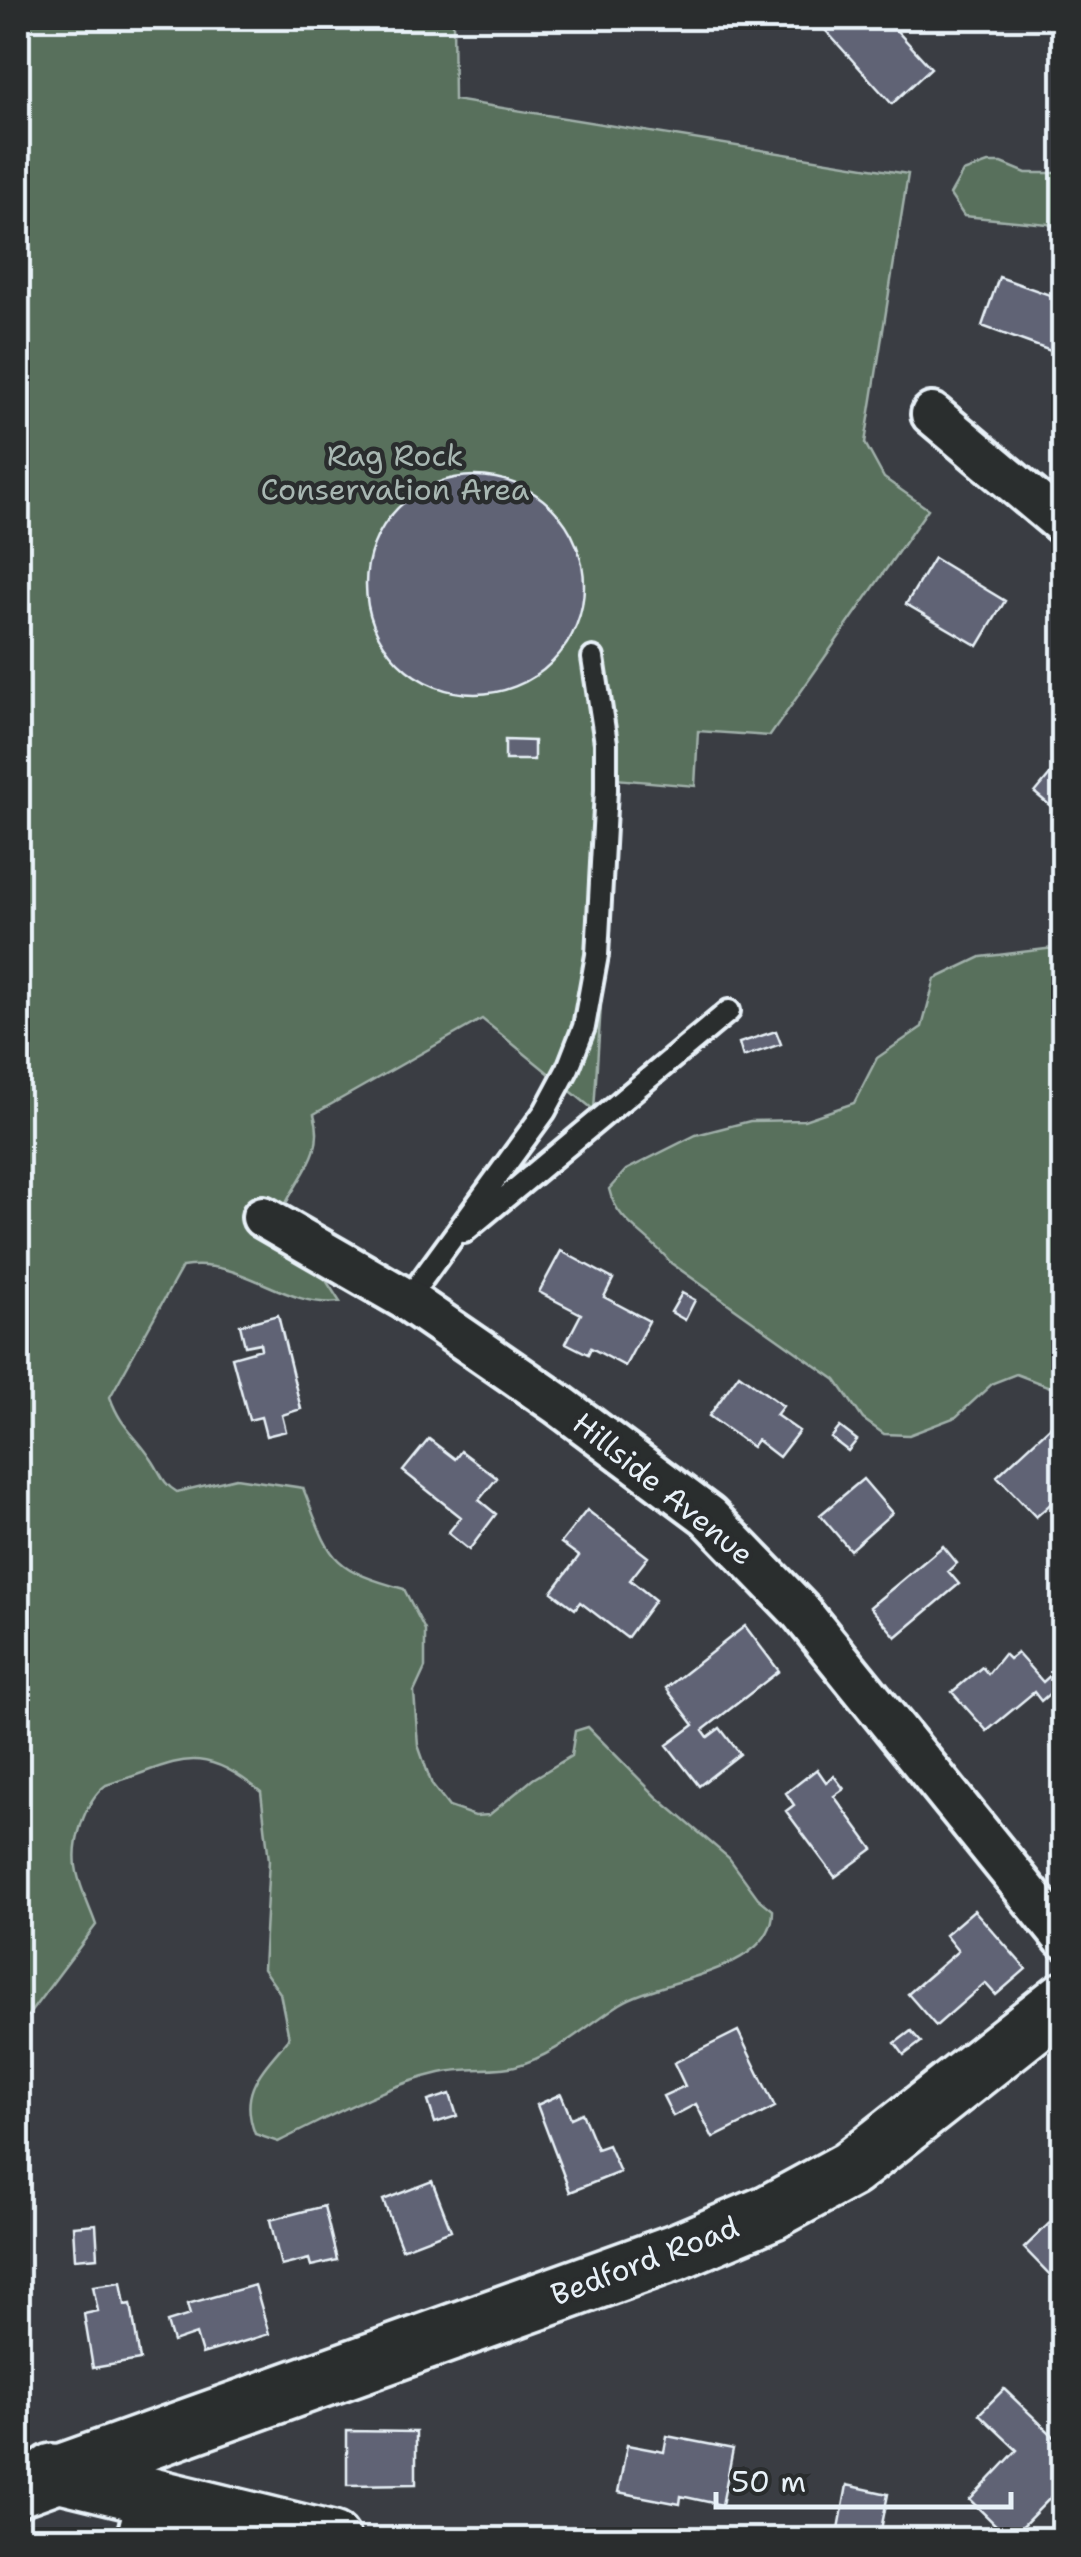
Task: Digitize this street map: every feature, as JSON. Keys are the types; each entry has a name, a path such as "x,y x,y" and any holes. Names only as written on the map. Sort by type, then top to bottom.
{"street":[{"path":"932,414 1064,526"},
{"name":"Hillside Avenue","path":"264,1217 406,1300 640,1464 736,1543 846,1665 1064,1938"},
{"name":"Bedford Road","path":"32,2474 177,2431 676,2252 771,2212 884,2145 1064,2000"},
{"path":"32,2474 142,2518 332,2540"}],"lane":[{"path":"406,1300 544,1110 568,1068 584,1027 597,956 606,790 606,742 593,658"},
{"path":"440,1253 729,1011"}],"green space":[{"name":"Rag Rock Conservation Area","path":"18,18 453,18 454,100 908,174 865,443 884,478 928,509 770,736 698,731 695,786 616,779 594,1110 482,1019 314,1114 317,1129 313,1154 282,1212 340,1302 299,1298 225,1269 182,1267 110,1397 124,1424 177,1492 236,1478 303,1488 327,1546 346,1567 404,1589 425,1630 425,1668 414,1692 418,1745 432,1785 449,1807 475,1816 489,1815 533,1779 571,1756 575,1731 588,1727 657,1797 729,1858 758,1898 773,1910 768,1931 755,1947 735,1960 638,1995 530,2061 419,2079 357,2103 278,2142 255,2134 249,2105 256,2082 289,2038 280,1993 263,1969 269,1860 261,1792 219,1765 186,1760 106,1785 98,1792 81,1825 76,1850 77,1872 96,1925 18,2029"},
{"path":"988,163 1002,163 1026,173 1063,173 1063,230 1048,224 964,216 950,195 963,172"},
{"path":"1063,947 1063,1392 1016,1374 993,1383 956,1417 909,1435 884,1434 863,1419 836,1380 671,1263 626,1220 609,1189 626,1170 696,1135 750,1121 804,1120 854,1103 877,1058 922,1027 935,979 981,957"}],"building":[{"path":"885,18 931,68 892,104 817,21"},
{"path":"999,277 1064,300 1059,354 982,326"},
{"path":"475,476 517,484 552,508 576,543 584,585 576,627 552,662 517,686 475,694 433,686 398,662 374,627 366,585 374,543 398,508 433,484"},
{"path":"934,558 1005,601 978,646 906,604"},
{"path":"505,740 534,741 534,760 505,760"},
{"path":"1064,758 1064,817 1035,793"},
{"path":"776,1031 781,1044 743,1057 739,1043"},
{"path":"561,1251 613,1279 604,1297 649,1321 625,1366 591,1348 588,1354 566,1343 581,1314 539,1292"},
{"path":"682,1293 695,1300 685,1320 671,1312"},
{"path":"278,1315 301,1409 282,1415 286,1431 266,1436 261,1417 249,1420 232,1357 261,1349 260,1343 245,1346 240,1325"},
{"path":"739,1374 783,1406 776,1415 799,1431 779,1457 757,1440 752,1447 709,1416"},
{"path":"1052,1425 1064,1437 1064,1492 1036,1517 997,1476"},
{"path":"840,1427 857,1440 848,1451 831,1438"},
{"path":"429,1439 455,1459 461,1451 497,1478 479,1500 496,1514 469,1550 448,1533 461,1517 403,1471"},
{"path":"863,1479 892,1513 850,1550 820,1515"},
{"path":"587,1510 648,1557 630,1580 655,1600 627,1638 580,1602 575,1609 552,1592 579,1556 561,1543"},
{"path":"943,1546 957,1563 948,1571 959,1584 896,1637 870,1607"},
{"path":"745,1626 779,1671 703,1730 708,1737 720,1728 740,1754 699,1786 667,1745 694,1725 666,1688"},
{"path":"1017,1653 1043,1682 1053,1673 1062,1683 1041,1701 1034,1692 987,1731 952,1692 982,1667 988,1674 1004,1654 1009,1659"},
{"path":"817,1769 826,1782 834,1776 844,1789 834,1796 873,1849 835,1877 786,1811 794,1805 786,1793"},
{"path":"974,1910 1026,1969 996,1995 985,1983 936,2026 908,1994 958,1951 945,1935"},
{"path":"738,2031 775,2107 713,2138 696,2104 673,2116 663,2096 685,2086 674,2063"},
{"path":"911,2031 921,2042 904,2055 895,2043"},
{"path":"450,2094 457,2116 435,2123 428,2101"},
{"path":"561,2094 571,2118 582,2113 597,2149 608,2145 620,2172 570,2192 537,2105"},
{"path":"432,2181 451,2230 402,2249 383,2200"},
{"path":"324,2206 337,2260 311,2266 309,2259 281,2266 270,2220"},
{"path":"1064,2209 1064,2278 1058,2283 1024,2248"},
{"path":"96,2224 98,2257 75,2259 73,2226"},
{"path":"121,2282 125,2305 131,2304 140,2360 93,2368 84,2314 98,2311 93,2286"},
{"path":"255,2285 269,2334 202,2354 196,2334 173,2342 167,2322 190,2315 187,2304"},
{"path":"1004,2389 1064,2446 1064,2484 1010,2539 970,2500 1017,2450 979,2414"},
{"path":"347,2431 416,2432 416,2484 347,2485"},
{"path":"667,2436 733,2449 722,2505 681,2496 680,2504 618,2492 627,2445 664,2452"},
{"path":"847,2485 888,2494 879,2540 837,2540"}]}
